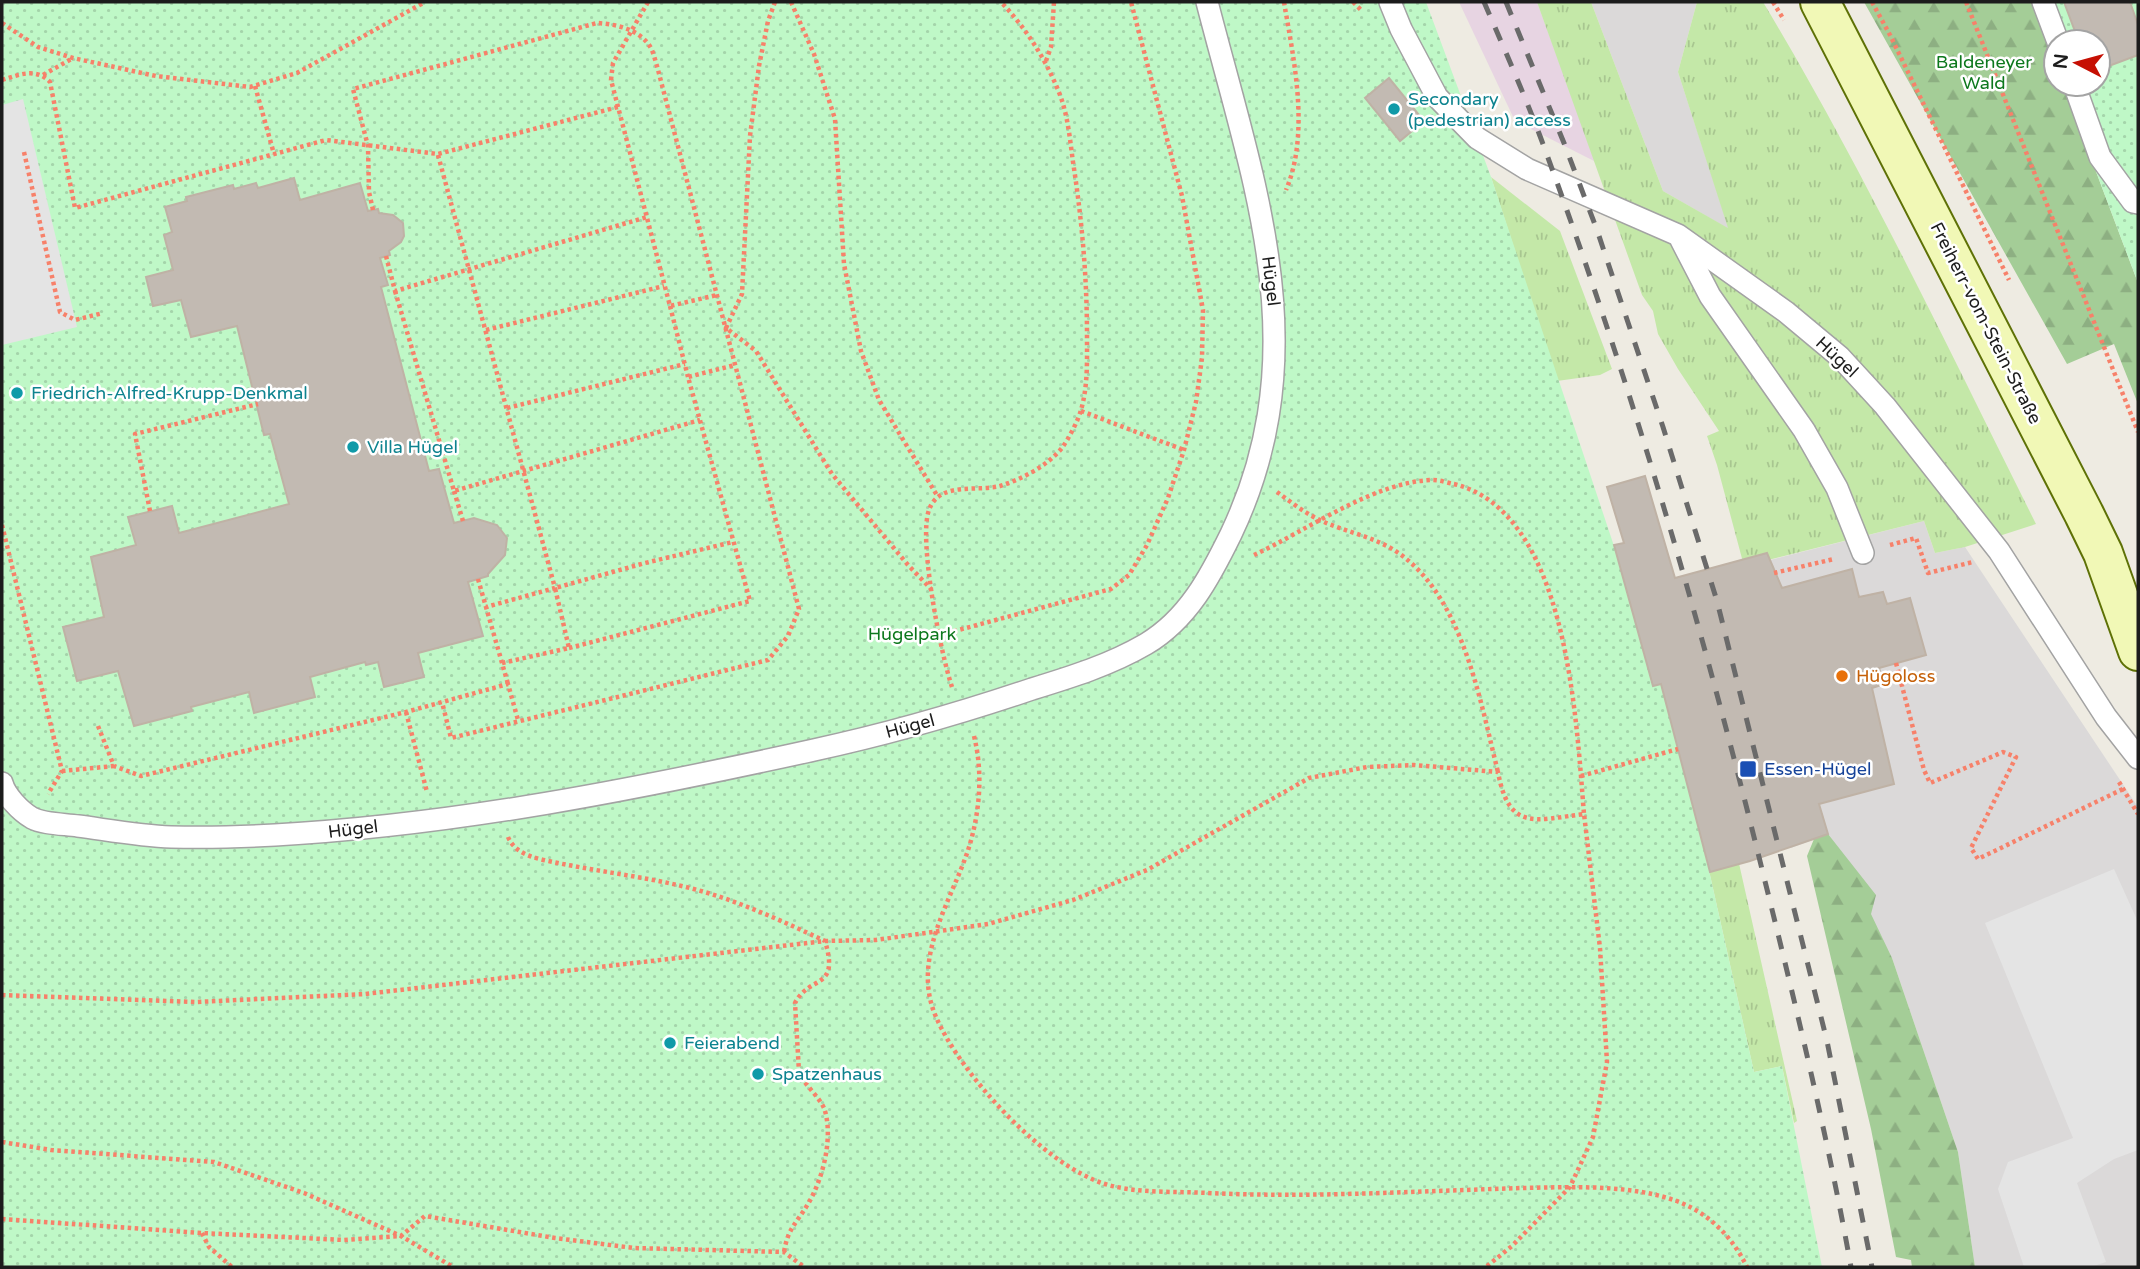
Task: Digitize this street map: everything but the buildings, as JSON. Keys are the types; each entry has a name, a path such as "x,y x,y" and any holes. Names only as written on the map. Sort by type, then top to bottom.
{"main road":[{"name":"Freiherr-vom-Stein-Straße","path":"1820,2 2089,524 2103,553 2138,651"}],"lane":[{"name":"Hügel","path":"33,819 168,837 247,837 326,832 496,810 716,772 843,744 964,712 1102,666 1149,642 1183,614 1212,574 1237,521 1268,423 1274,373 1276,321 1260,208 1207,2"},
{"name":"Hügel","path":"1390,2 1401,29 1437,97 1477,138 1527,169 1678,235 1795,320 1840,357 1885,406 1999,551 2106,717 2138,758"},
{"path":"2043,2 2053,28"},
{"path":"2079,98 2100,157 2133,202 2138,203"},
{"path":"1678,235 1710,296 1804,430 1837,488 1863,553"},
{"path":"2,783 5,792 33,819"}],"path":[{"path":"2,23 38,47 73,58 156,76 250,87 297,73 425,2"},
{"path":"502,663 750,601 699,420 611,80 613,63 648,2"},
{"path":"726,328 742,294 750,136 759,66 768,21 775,2"},
{"path":"791,2 814,54 835,119 844,264 861,351 878,400 938,497"},
{"path":"1001,2 1046,62 1061,97 1085,253 1087,370 1081,411 1062,448 1034,472 998,486 948,491 938,497 929,508 926,523 931,589 940,635 948,675 971,726 978,753 978,808 959,874 935,931 927,980 935,1016 947,1039 994,1101 1024,1130 1055,1157 1104,1184 1141,1190 1291,1195 1570,1187 1654,1194 1681,1202 1720,1228 1737,1247 1747,1267"},
{"path":"1046,62 1051,47 1054,2"},
{"path":"940,635 1111,589 1129,575 1147,545 1168,498 1184,450 1196,402 1202,358 1203,310 1182,196 1131,2"},
{"path":"1260,208 1272,204 1284,194 1294,163 1297,101 1284,2"},
{"path":"1353,2 1363,12"},
{"path":"1966,2 2138,432"},
{"path":"373,210 369,192 368,146 353,89 597,23 614,24 649,44 799,609 788,636 768,660 451,738 442,702"},
{"path":"43,75 73,58"},
{"path":"2,80 30,73 43,75 50,82 75,208 326,140 438,154 618,107"},
{"path":"255,86 274,154"},
{"path":"24,152 60,312 75,320 103,313"},
{"path":"438,154 569,648"},
{"path":"396,290 470,271 647,217"},
{"path":"386,256 463,521"},
{"path":"486,330 664,286"},
{"path":"670,306 717,295"},
{"path":"726,328 755,351 832,474 931,589"},
{"path":"506,408 685,364"},
{"path":"688,377 736,365"},
{"path":"150,511 135,434 258,404"},
{"path":"1081,411 1184,450"},
{"path":"454,491 699,420"},
{"path":"1253,476 1320,521 1397,552 1430,582 1469,659 1506,803 1522,817 1543,819 1584,814"},
{"path":"1212,574 1391,487 1435,480 1473,489 1505,511 1531,548 1556,612 1574,692 1584,814 1600,948 1607,1062 1593,1137 1570,1187 1486,1267"},
{"path":"2,525 62,771 33,819"},
{"path":"1774,573 1916,538 1928,573 1972,561"},
{"path":"486,607 733,542"},
{"path":"478,579 518,720"},
{"path":"1896,663 1924,770 1930,783 2003,752 2016,757 1971,848 1978,859 2123,789"},
{"path":"62,771 114,766 141,776 406,712 508,684"},
{"path":"406,712 422,776"},
{"path":"97,726 114,766"},
{"path":"1581,776 1678,749"},
{"path":"2,995 195,1002 365,994 825,941 876,940 997,922 1108,887 1147,870 1309,778 1367,767 1414,765 1498,772"},
{"path":"496,810 510,843 522,853 540,859 693,889 737,903 825,941 830,956 827,975 820,983 798,996 795,1003 799,1072 803,1082 823,1106 828,1125 827,1146 819,1181 809,1203 787,1233 784,1252"},
{"path":"2,1142 51,1150 214,1162 304,1193 401,1236 453,1267"},
{"path":"2,1219 344,1240 401,1236 425,1216 634,1248 784,1252 804,1267"},
{"path":"202,1233 209,1247 232,1267"}],"shaded area":[{"path":"1459,2 1537,2 1596,162 1515,121"},
{"path":"1591,2 1697,2 1678,72 1729,229 1663,191"},
{"path":"23,99 77,327 2,345 2,105"},
{"path":"1924,521 1935,553 1965,547 2138,807 2138,1267 1975,1267 1958,1152 1892,958 1828,834 1791,848 1734,569"},
{"path":"2114,869 2138,922 2138,1150 2114,1159 2077,1183 2106,1262 2091,1267 2024,1267 1998,1189 2008,1162 2073,1138 1985,923"}],"green space":[{"name":"Hügelpark","path":"2,2 1426,2 1491,177 1614,546 1653,686 1661,684 1708,866 1754,1072 1782,1066 1822,1267 2,1267"},
{"path":"1537,2 1591,2 1663,191 1728,228 1678,72 1697,2 1763,2 1871,195 2036,524 1965,547 1935,553 1924,521 1744,566 1707,436 1719,431 1658,334 1653,311 1642,295"},
{"name":"Baldeneyer Wald","path":"1864,2 2032,2 2042,28 2042,98 2068,98 2138,283 2138,404 2114,344 2067,364"},
{"path":"2032,2 2138,2 2138,283 2068,98 2112,98 2112,28 2042,28"},
{"path":"1491,177 1560,231 1612,369 1600,375 1557,381"},
{"path":"1828,834 1876,895 1871,914 1892,958 1958,1152 1975,1267 1912,1267 1911,1260 1896,1257 1871,1129 1807,856 1814,839"},
{"path":"1738,859 1797,1121 1794,1123 1782,1066 1754,1072 1708,866"}],"railway":[{"path":"1484,2 1533,119 1572,224 1631,402 1686,582 1735,762 1783,956 1820,1111 1851,1267"},
{"path":"1506,2 1597,230 1663,427 1717,601 1827,1041 1872,1267"}],"place":[{"name":"Secondary (pedestrian) access","path":"1394,109"},
{"name":"Friedrich-Alfred-Krupp-Denkmal","path":"17,393"},
{"name":"Villa Hügel","path":"353,447"},
{"name":"Hügoloss","path":"1842,676"},
{"name":"Essen-Hügel","path":"1748,769"},
{"name":"Feierabend","path":"670,1043"},
{"name":"Spatzenhaus","path":"758,1074"}]}
